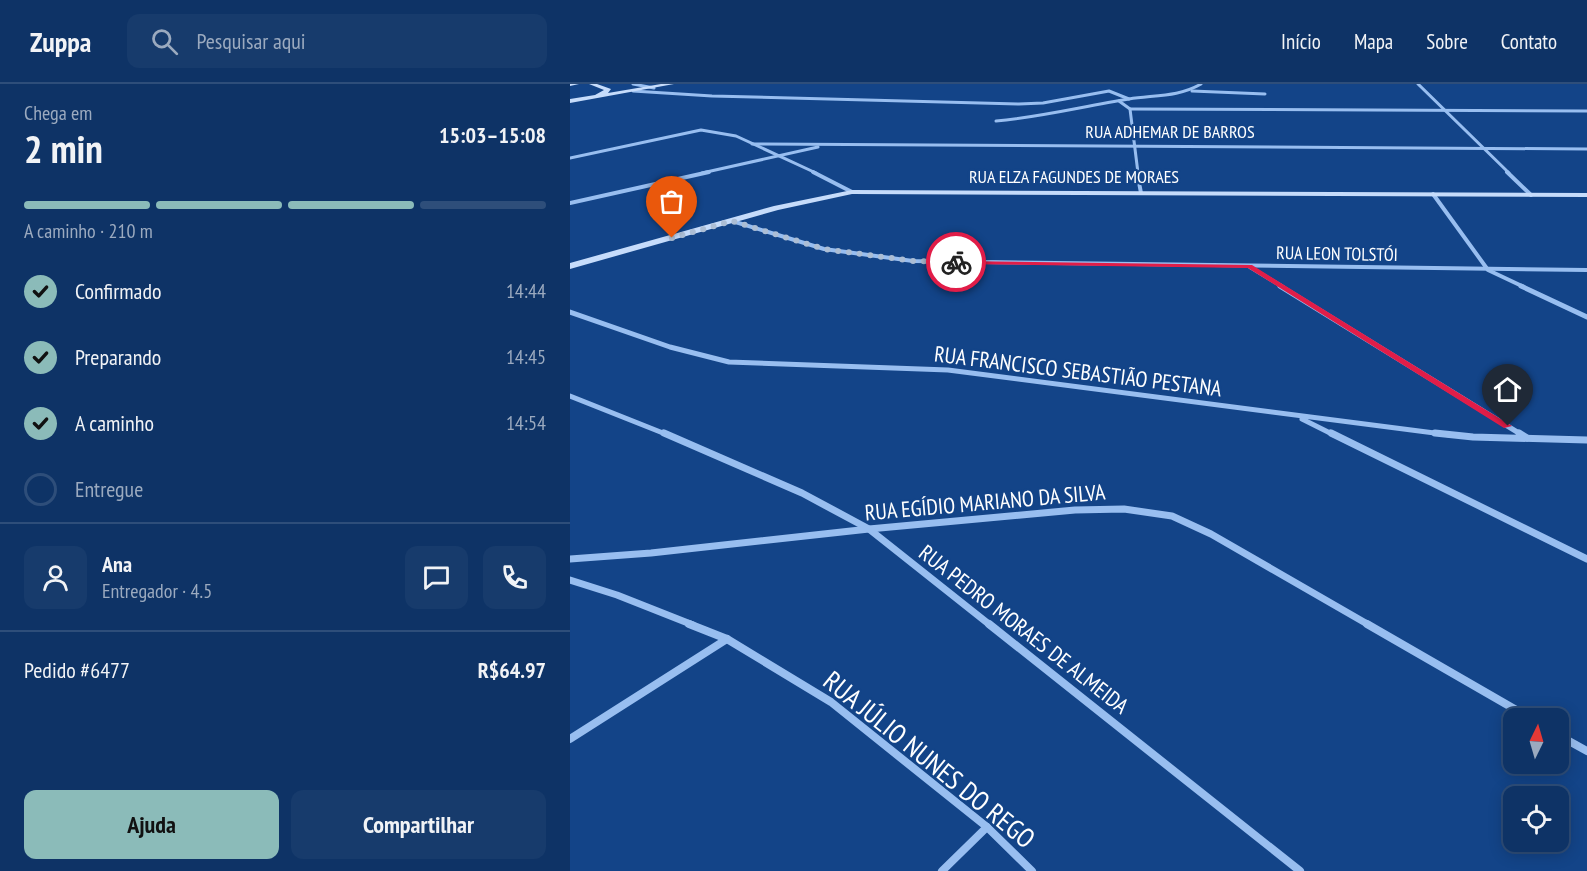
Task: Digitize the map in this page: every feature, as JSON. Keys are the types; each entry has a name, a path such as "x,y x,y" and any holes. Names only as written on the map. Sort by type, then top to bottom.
{"street":[{"path":"570,84 576,84"},
{"path":"592,84 609,90 597,96"},
{"path":"633,84 663,92"},
{"path":"570,101 671,84"},
{"path":"1192,91 1201,84"},
{"path":"1418,84 1531,195"},
{"path":"633,91 712,96 1019,104 1043,103 1109,91 1129,99"},
{"path":"996,121 1055,115 1129,99 1192,91 1265,94"},
{"path":"1119,101 1131,109 1587,111"},
{"path":"1131,109 1133,145 1141,193"},
{"path":"570,158 701,130 720,130 781,155 852,192"},
{"name":"RUA ADHEMAR DE BARROS","path":"752,144 1587,149"},
{"path":"570,203 830,144"},
{"name":"RUA ELZA FAGUNDES DE MORAES","path":"570,266 812,199 852,192 1586,196"},
{"path":"1433,194 1488,270 1587,317"},
{"name":"RUA LEON TOLSTÓI","path":"732,221 824,249 913,261 1587,270"},
{"path":"1250,266 1527,438"},
{"name":"RUA FRANCISCO SEBASTIÃO PESTANA","path":"570,312 670,347 729,362 948,370 1298,417 1463,436 1587,440"},
{"name":"RUA PEDRO MORAES DE ALMEIDA","path":"570,396 714,453 802,493 869,529 1300,871"},
{"path":"1298,417 1587,559"},
{"name":"RUA EGÍDIO MARIANO DA SILVA","path":"570,559 651,553 869,529 1075,510 1124,509 1172,516 1211,534 1513,708"},
{"name":"RUA JÚLIO NUNES DO REGO","path":"572,582 727,639 831,702 987,827 1032,871"},
{"path":"570,739 727,639"},
{"path":"1569,741 1587,751"},
{"path":"942,871 987,827"}],"way so far":[{"path":"672,238 732,221 824,249 859,256 956,262"}],"route":[{"path":"956,262 1250,266 1508,426"}]}
